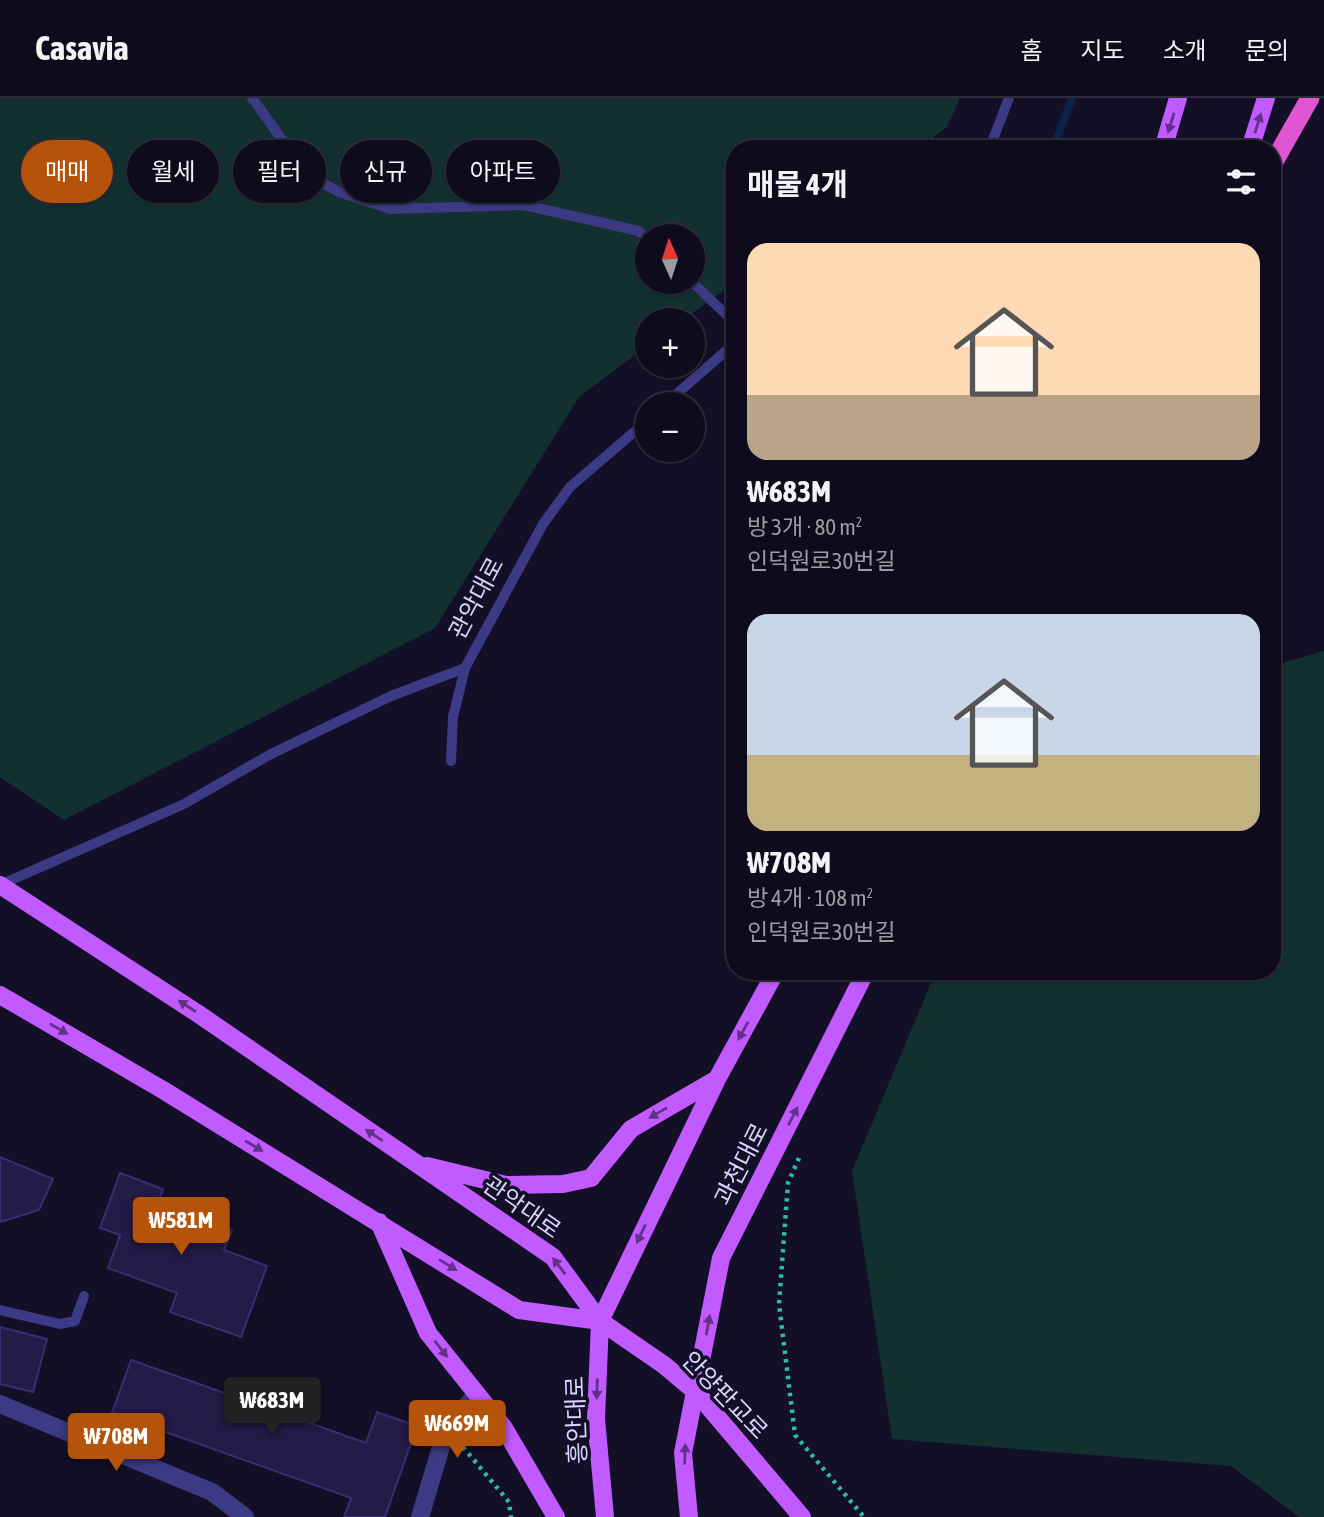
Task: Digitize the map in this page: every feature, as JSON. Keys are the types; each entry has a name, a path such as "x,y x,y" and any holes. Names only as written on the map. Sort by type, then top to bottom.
{"highway":[{"path":"1281,149 1310,98"}],"main road":[{"path":"1166,140 1178,98"},
{"path":"1253,140 1266,98"},
{"name":"관악대로","path":"0,885 197,1013 553,1257 600,1321"},
{"path":"0,995 379,1222 519,1310 600,1321 717,1079 771,980"},
{"name":"과천대로","path":"696,1392 721,1258 861,980"},
{"path":"416,1164 506,1185 563,1184 591,1178 631,1129 717,1079"},
{"path":"379,1222 428,1333 504,1428 556,1517"},
{"name":"안양판교로","path":"600,1321 664,1365 696,1392 802,1517"},
{"name":"흥안대로","path":"600,1321 596,1419 606,1517"},
{"path":"689,1517 683,1453 696,1392"}],"street":[{"path":"420,1517 447,1427 477,1394"},
{"path":"0,1404 212,1492 245,1517"}],"lane":[{"path":"252,98 308,175 351,196 390,209 524,205 635,230"},
{"path":"993,140 1009,98"},
{"path":"705,294 726,314"},
{"path":"680,392 726,351"},
{"name":"관악대로","path":"0,885 184,804 270,755 391,696 465,668 543,524 564,496 635,432"},
{"path":"451,761 453,717 465,668"},
{"path":"0,1310 61,1324 75,1321 84,1296"}],"path":[{"path":"803,1147 788,1183 779,1304 795,1435 864,1517"},
{"path":"447,1427 509,1502 510,1517"}],"green space":[{"path":"0,98 960,98 947,127 930,140 726,140 726,289 699,308 635,308 635,355 579,397 435,628 64,820 0,777"},
{"path":"1324,651 1324,1517 1299,1517 1231,1466 892,1439 852,1171 932,980 1281,980 1281,663"}],"building":[{"path":"0,1157 53,1179 39,1210 0,1222"},
{"path":"120,1173 163,1189 158,1203 232,1230 224,1250 267,1266 241,1337 170,1312 177,1293 108,1268 120,1235 100,1228"},
{"path":"0,1327 47,1339 33,1392 0,1384"},
{"path":"131,1360 366,1443 377,1412 417,1426 385,1517 344,1517 351,1498 112,1413"}],"waterway":[{"path":"1056,140 1072,98"}]}
